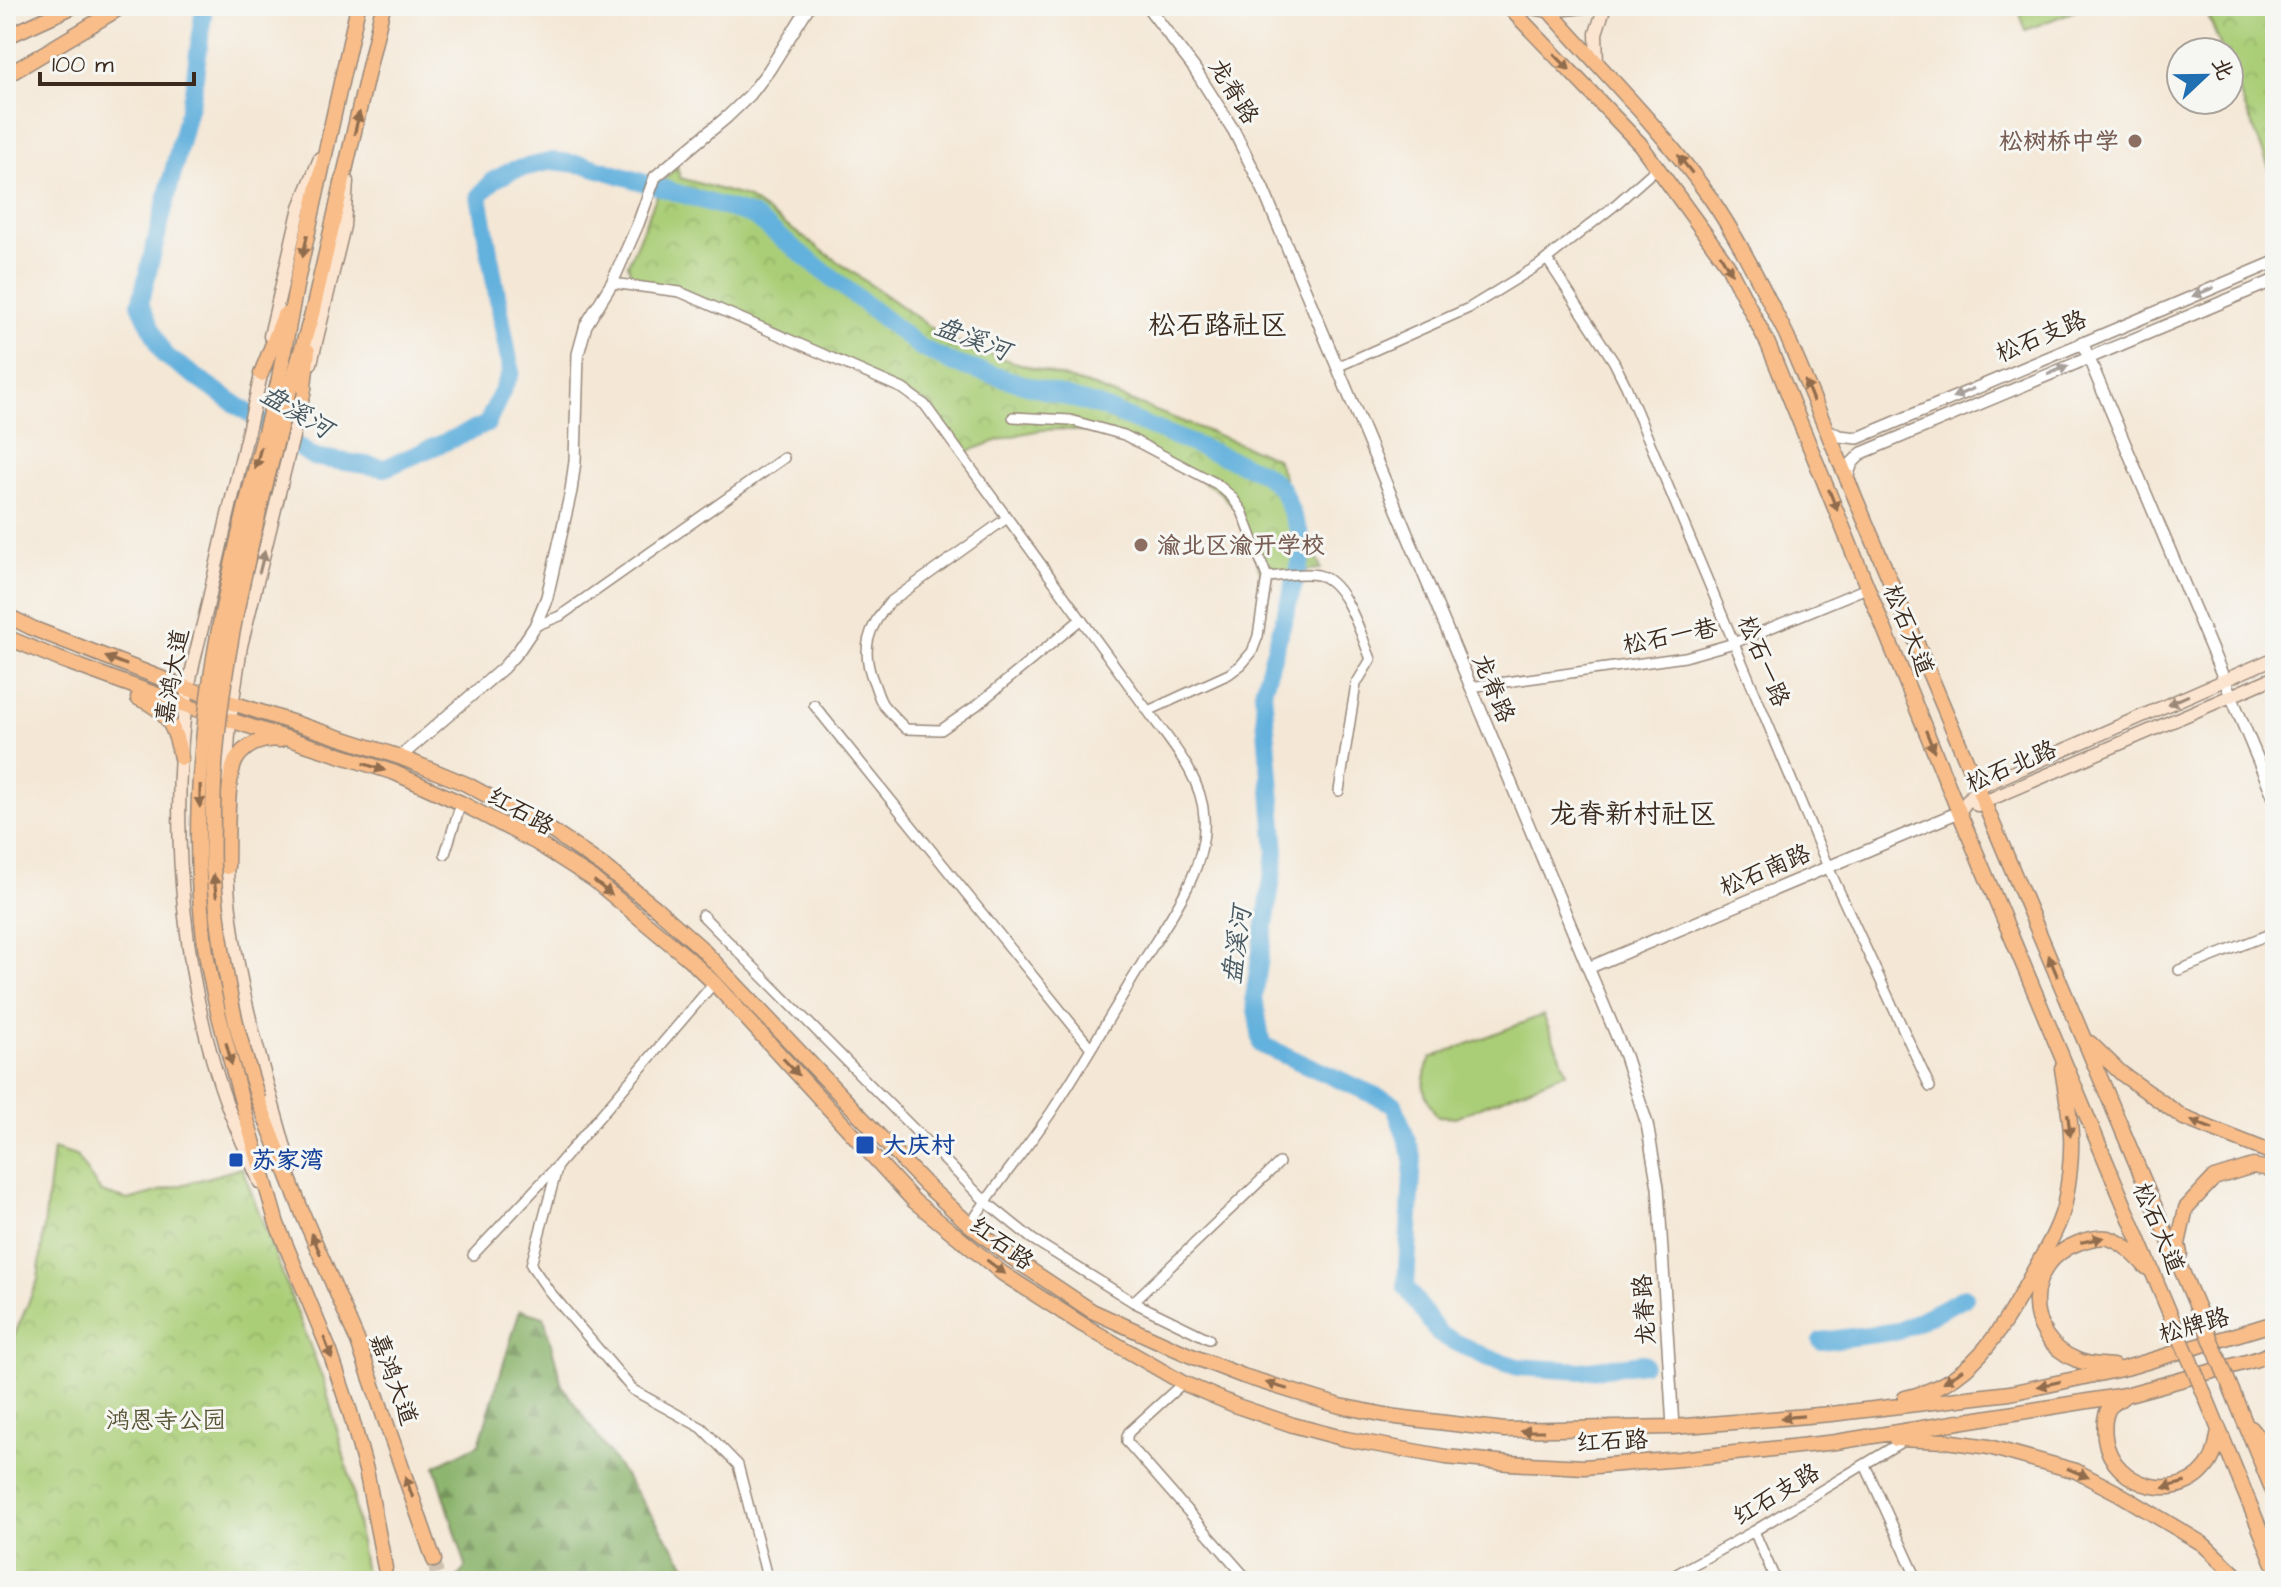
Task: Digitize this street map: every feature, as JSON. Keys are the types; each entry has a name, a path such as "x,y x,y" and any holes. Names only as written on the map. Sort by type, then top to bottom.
{"main road":[{"path":"6,37 74,6"},
{"path":"6,76 123,6"},
{"name":"嘉鸿大道","path":"304,1217 251,1020 235,945 227,867 226,787 230,720 241,646 277,500 291,389 297,281 358,6"},
{"name":"嘉鸿大道","path":"383,6 312,314 262,498 230,648 219,711 213,864 222,945 236,1023 258,1099 358,1342 434,1560"},
{"name":"松石大道","path":"1508,6 1640,144 1658,167 1727,264 1768,344 1959,812 2219,1430"},
{"path":"1520,6 1593,6"},
{"path":"1597,64 1596,33 1605,6"},
{"path":"1539,38 1542,8"},
{"name":"松石大道","path":"1542,8 1664,138 1710,197 1746,255 1786,334 2243,1418"},
{"name":"嘉鸿大道","path":"329,136 300,207 189,689 181,758 180,869 190,953 205,1028 229,1108 330,1352 366,1470 385,1568"},
{"name":"嘉鸿大道","path":"277,1224 221,1025 205,946 199,865 205,707 215,644 248,493 291,389 344,226 349,154"},
{"path":"261,374 297,281"},
{"name":"红石路","path":"6,615 34,629 189,689 400,757 466,784 546,827 603,866 700,947 924,1183 970,1225 1011,1257 1092,1311 1243,1376 1340,1406 1396,1417 1505,1430 1673,1427 1831,1414 2010,1393 2126,1368"},
{"name":"红石路","path":"6,637 186,707 395,773 537,843 593,879 689,959 914,1201 1002,1273 1183,1383 1237,1406 1346,1439 1446,1457 1584,1467 1836,1442 2125,1395"},
{"name":"松石北路","path":"1959,812 1980,795 2225,678 2275,658"},
{"path":"59,659 102,683 158,708 171,723 181,758"},
{"name":"松石北路","path":"1980,795 2275,677"},
{"path":"227,867 235,762 241,753 261,741 273,739 299,743"},
{"path":"180,786 190,769 206,764 220,771 226,787"},
{"path":"2084,1037 2121,1073 2184,1118 2275,1154"},
{"path":"1831,1414 1922,1394 1949,1380 1995,1339 2045,1252 2065,1206 2071,1137 2059,1048"},
{"path":"2182,1270 2178,1244 2186,1208 2195,1198 2214,1178 2253,1166 2275,1170"},
{"path":"2126,1368 2079,1362 2065,1354 2041,1329 2035,1310 2035,1290 2040,1276 2065,1248 2106,1237 2127,1248 2155,1277"},
{"path":"2246,1333 2275,1317"},
{"name":"松牌路","path":"2126,1368 2275,1323"},
{"name":"松牌路","path":"2125,1395 2275,1352"},
{"path":"2254,1360 2275,1358"},
{"path":"2125,1395 2109,1408 2103,1427 2106,1447 2116,1466 2129,1478 2145,1486 2162,1489 2184,1484 2200,1474 2213,1458 2219,1430"},
{"path":"2243,1418 2260,1439 2275,1448"},
{"path":"2243,1418 2275,1496"},
{"path":"2219,1430 2275,1566"},
{"path":"1836,1442 1946,1441 1989,1447 2076,1471 2203,1544 2242,1581"}],"street":[{"path":"400,757 503,668 535,626 547,597 571,491 575,461 578,354 586,325 612,283 655,177 750,95 809,6"},
{"name":"龙脊路","path":"1147,6 1194,68 1234,131 1263,189 1638,1092 1658,1187 1673,1427"},
{"path":"1337,367 1469,308 1547,259 1658,167"},
{"name":"松石一路","path":"1547,259 1614,362 1626,386 1828,867 1930,1087"},
{"name":"松石支路","path":"1824,428 1839,436 1858,438 2275,262"},
{"name":"松石支路","path":"1846,481 1852,463 1862,453 2275,280"},
{"path":"612,283 680,292 903,389 925,405 1185,762 1198,789 1205,816 1203,843 1189,885 1051,1112 970,1225"},
{"path":"2082,342 2275,800"},
{"path":"1013,417 1070,420 1124,435 1217,484 1242,511 1267,577 1258,636 1252,652 1229,674 1148,711"},
{"path":"535,626 560,616 784,458"},
{"path":"1007,518 890,602 877,616 867,647 869,671 882,704 906,729 941,730 977,705 1080,620"},
{"path":"1267,577 1323,576 1342,593 1371,659 1356,684 1339,791"},
{"name":"松石一巷","path":"1470,687 1669,659 1734,643 1869,587"},
{"path":"814,705 1091,1048"},
{"path":"445,854 461,803"},
{"name":"松石南路","path":"1588,968 1959,812"},
{"path":"702,915 985,1201 1032,1239 1133,1302 1209,1339"},
{"path":"2179,970 2275,932"},
{"path":"473,1255 558,1165 714,983"},
{"path":"1133,1302 1279,1163"},
{"path":"558,1165 531,1265 549,1291 633,1390 702,1428 738,1465 768,1581"},
{"path":"1183,1383 1129,1432 1127,1442 1249,1581"},
{"name":"红石支路","path":"1664,1581 1907,1439"},
{"path":"1865,1465 1918,1581"},
{"path":"1754,1531 1776,1581"}],"green space":[{"path":"2017,6 2087,6 2026,30"},
{"path":"2204,6 2275,6 2275,182 2245,107 2245,36 2216,36"},
{"path":"677,166 680,178 746,197 946,338 1097,388 1276,458 1321,569 1262,576 1243,524 1226,498 1198,479 1118,440 1078,430 1040,430 964,453 929,404 679,288 632,278 628,264 663,181"},
{"path":"1543,1015 1567,1072 1456,1117 1437,1116 1424,1088 1431,1058"},
{"name":"鸿恩寺公园","path":"53,1149 76,1156 101,1192 128,1200 242,1168 325,1385 351,1482 368,1581 6,1581 6,1355 38,1280"},
{"path":"520,1310 544,1317 562,1385 697,1581 455,1581 466,1566 435,1466 479,1444"}],"waterway":[{"name":"盘溪河","path":"204,6 193,92 140,304 164,355 313,457 385,468 487,424 511,372 479,196 494,180 513,170 553,161 586,165 753,216 920,347 952,363 1101,407 1262,472 1282,489 1305,546 1263,691 1276,852 1254,997 1262,1045 1394,1104 1413,1157 1406,1287 1439,1334 1486,1357 1518,1367 1582,1371 1643,1363"},
{"name":"盘溪河","path":"1821,1341 1899,1331 1965,1297"}],"tunnel":[{"path":"434,1560 438,1581"},
{"path":"385,1568 388,1581"}],"place":[{"name":"松树桥中学","path":"2135,141"},
{"name":"渝北区渝开学校","path":"1141,545"},
{"name":"大庆村","path":"865,1145"},
{"name":"苏家湾","path":"236,1160"}],"district":[{"name":"松石路社区","path":"1218,324"},
{"name":"龙脊新村社区","path":"1633,813"}]}
